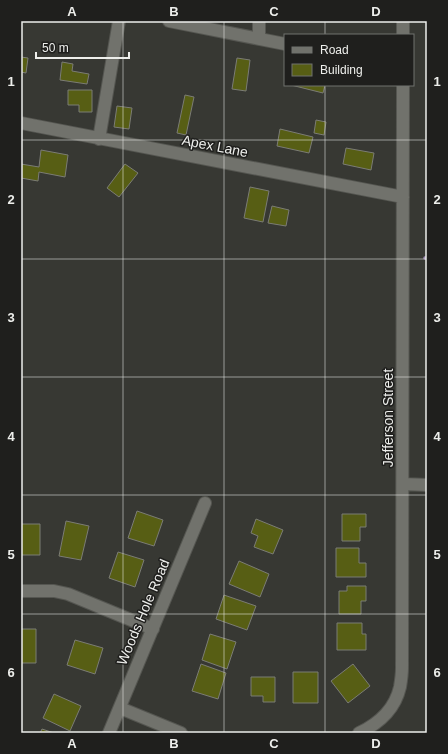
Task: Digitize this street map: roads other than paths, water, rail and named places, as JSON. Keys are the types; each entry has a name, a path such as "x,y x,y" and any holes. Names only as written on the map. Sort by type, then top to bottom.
{"street":[{"path":"99,139 119,21"},
{"path":"169,21 284,44"},
{"path":"259,38 260,21"},
{"path":"403,21 403,34"},
{"name":"Jefferson Street","path":"358,733 370,728 382,718 392,706 400,688 402,668 403,86"},
{"name":"Apex Lane","path":"21,124 403,197"},
{"path":"403,484 427,485"},
{"name":"Woods Hole Road","path":"110,733 205,503"},
{"path":"21,591 54,591 68,594 153,629"},
{"path":"120,708 181,733"}]}
